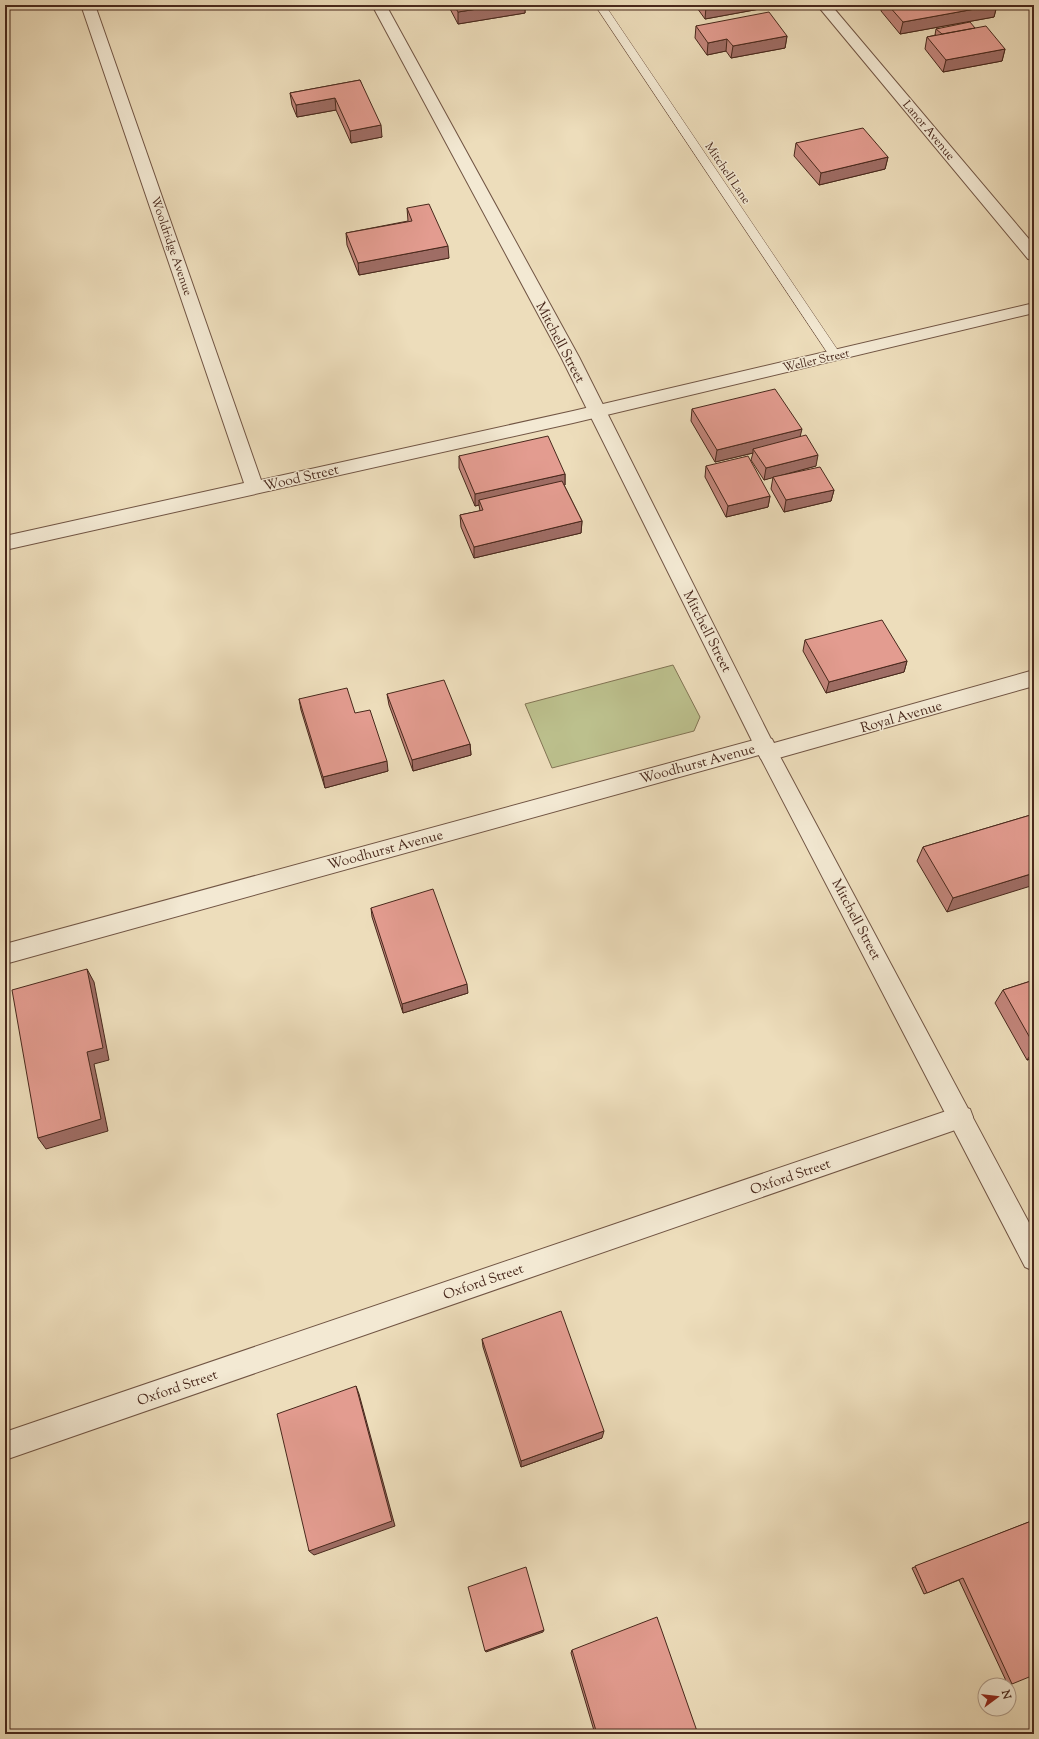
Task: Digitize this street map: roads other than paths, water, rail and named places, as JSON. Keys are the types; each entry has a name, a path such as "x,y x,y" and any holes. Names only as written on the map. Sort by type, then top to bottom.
{"street":[{"name":"Wooldridge Avenue","path":"88,5 255,488"},
{"name":"Mitchell Street","path":"379,5 598,411 766,749 1034,1258"},
{"name":"Lanor Avenue","path":"824,5 1034,255"},
{"name":"Weller Street","path":"598,411 1034,308"},
{"name":"Wood Street","path":"5,543 598,411"},
{"name":"Royal Avenue","path":"766,749 1034,678"},
{"name":"Woodhurst Avenue","path":"5,954 766,749"},
{"name":"Oxford Street","path":"5,1446 961,1117"}],"lane":[{"name":"Mitchell Lane","path":"600,5 835,356"}]}
